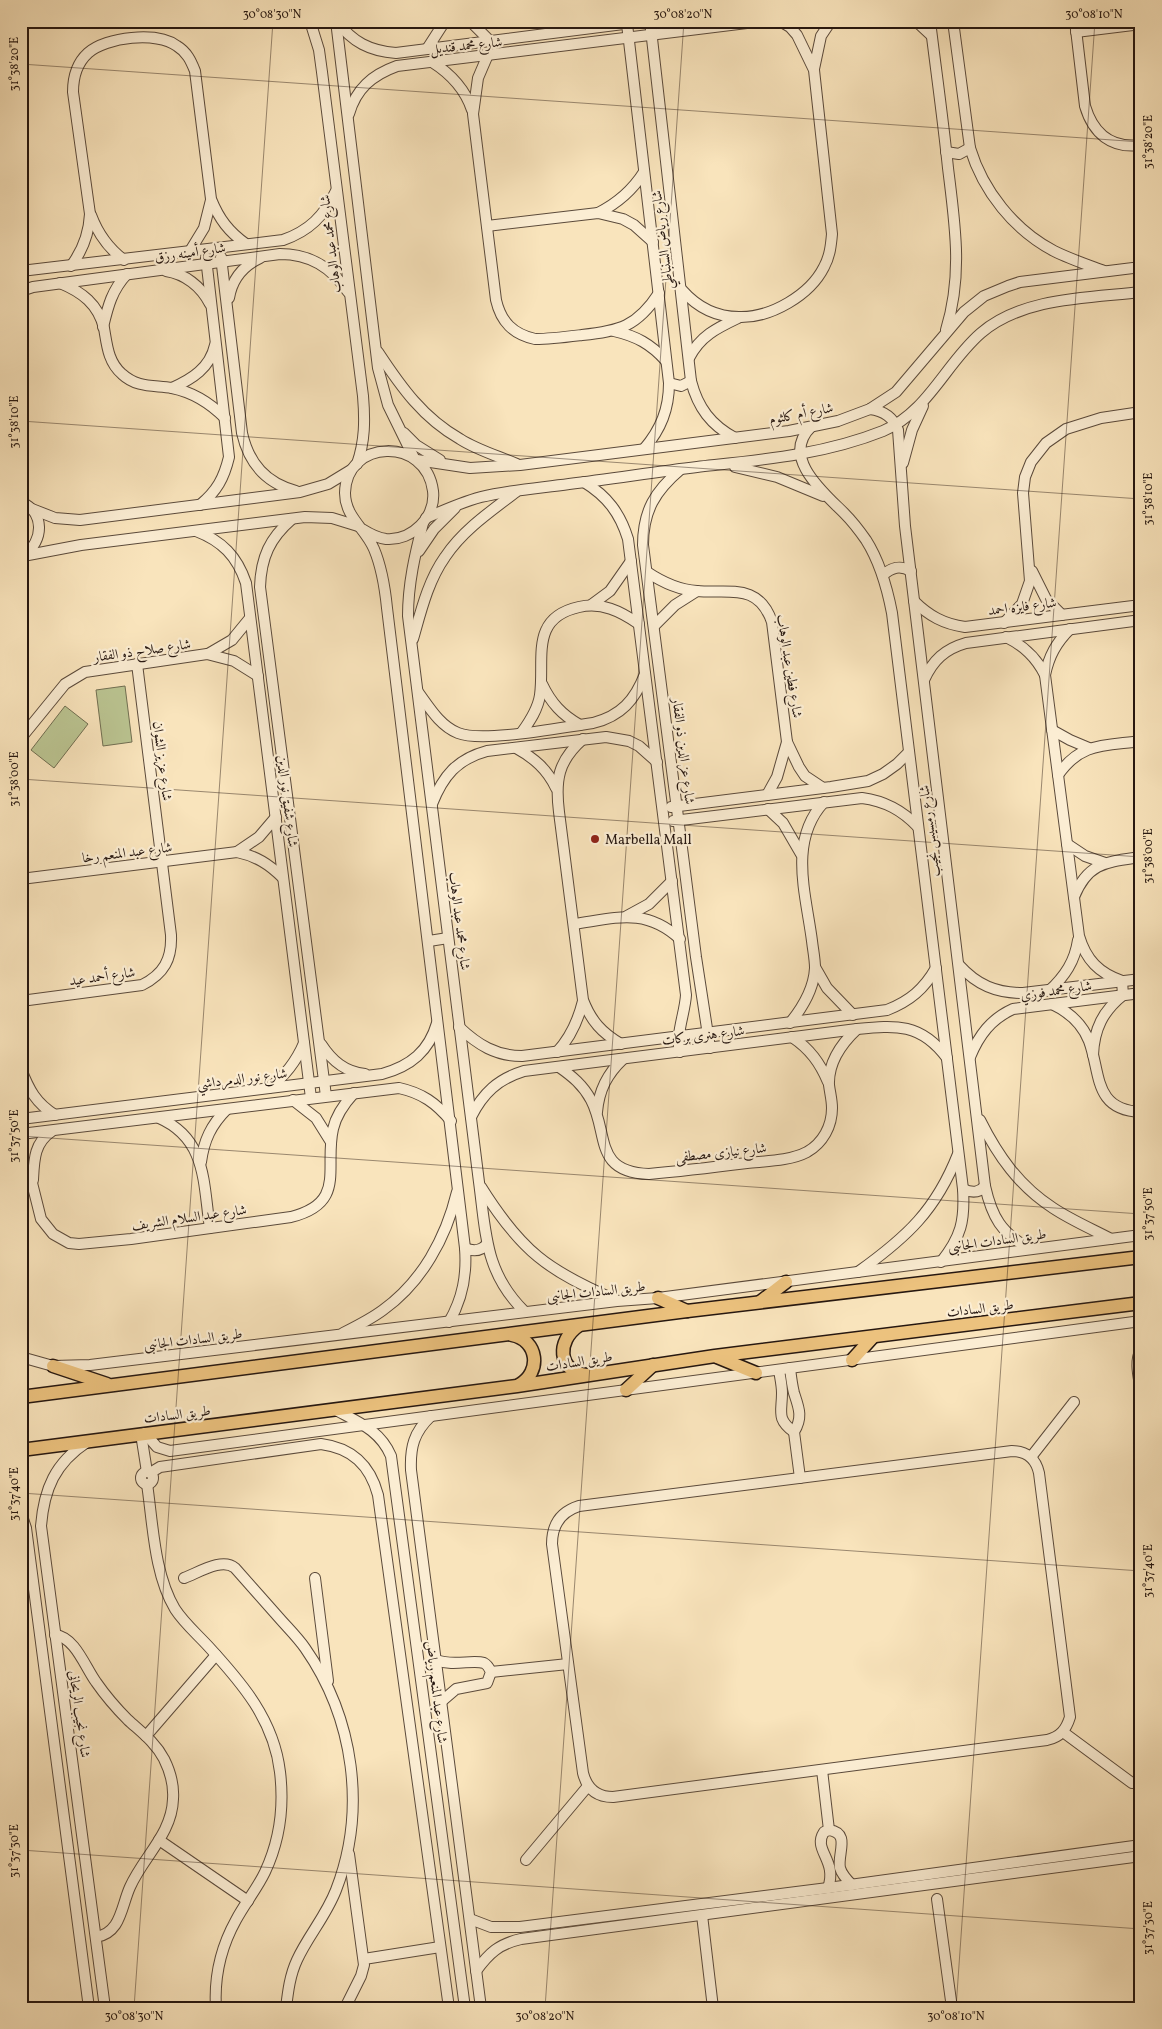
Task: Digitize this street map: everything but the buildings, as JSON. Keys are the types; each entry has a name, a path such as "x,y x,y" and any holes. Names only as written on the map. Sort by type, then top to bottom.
{"main road":[{"path":"21,1397 687,1311 1141,1257"},
{"path":"759,1303 786,1282"},
{"path":"658,1298 687,1311"},
{"name":"طريق السادات","path":"21,1450 517,1386 715,1356 872,1338 1141,1303"},
{"path":"578,1326 565,1338 563,1355 566,1363 572,1370 588,1376"},
{"path":"509,1335 518,1336 526,1341 532,1348 535,1357 531,1374 525,1382 517,1386"},
{"path":"852,1360 872,1338"},
{"path":"715,1356 756,1373"},
{"path":"626,1390 654,1365"},
{"path":"53,1366 111,1386"}],"street":[{"name":"شارع محمد عبد الوهاب","path":"310,21 321,65 365,414 362,448 355,466"},
{"name":"شارع محمد قنديل","path":"336,21 355,41 381,52 427,49 648,21"},
{"path":"336,21 376,349 383,387 396,423 416,459"},
{"path":"427,49 445,21"},
{"path":"470,21 490,41"},
{"name":"شارع رياض السنباطي","path":"648,21 652,36 691,381 701,409 722,431 736,438"},
{"name":"شارع محمد قنديل","path":"348,118 352,103 370,79 383,71 397,66 487,57 763,21"},
{"path":"780,21 797,35 814,70"},
{"path":"689,359 694,348 706,335 739,318 768,312 799,295 815,281 824,267 830,251 832,234 814,70 821,36 830,21"},
{"path":"916,21 931,34"},
{"path":"930,21 958,259 954,298 944,336"},
{"path":"953,21 970,148 974,162 987,189 1020,226 1052,250 1105,271"},
{"name":"شارع رياض السنباطي","path":"627,24 670,383 666,412 658,432 644,449"},
{"path":"1141,24 1075,26 1089,119 1097,131 1108,140 1121,145 1141,145"},
{"path":"71,266 83,247 90,225 73,81 76,70 89,52 105,44 128,39 158,38 168,41 185,52 191,61 195,71 211,199 224,225 246,244"},
{"path":"473,114 478,78 487,57"},
{"path":"432,62 458,84 467,98 473,114 496,300 502,317 513,330 536,340 614,331 635,320 659,293"},
{"path":"946,152 959,154 970,148"},
{"path":"598,214 615,204 629,192 644,172"},
{"name":"شارع أمينه رزق","path":"21,271 283,240 297,235 321,217 337,190"},
{"path":"190,251 204,228 211,199"},
{"path":"90,214 100,235 111,249 124,260"},
{"path":"488,226 598,214 623,219 634,225 652,242"},
{"path":"220,248 245,448 261,473 272,482 300,492"},
{"path":"200,505 211,496 220,484 226,471 229,457 205,249"},
{"name":"شارع أمينه رزق","path":"21,291 34,287 126,274 294,254 311,259 326,267 340,279 350,293"},
{"path":"227,309 233,283 241,271 252,262 265,256"},
{"name":"شارع أم كلثوم","path":"416,459 470,468 520,465 736,438 838,421 870,410 896,392 974,304 996,290 1020,282 1141,267"},
{"path":"160,270 174,272 198,286 212,310"},
{"path":"103,327 110,300 126,274"},
{"path":"60,283 84,296 93,306 103,327 111,361 120,373 133,382 149,386 172,388 202,400 215,408 225,418"},
{"path":"682,290 706,310 739,318"},
{"path":"425,520 461,503 498,494 801,455 855,441 896,424 909,416 976,338 998,321 1013,314 1046,304 1140,292"},
{"path":"614,331 644,342 659,352 667,362"},
{"path":"172,388 198,375 213,352 216,339"},
{"path":"376,349 411,399 443,429 468,444 520,465"},
{"path":"670,383 680,386 691,381"},
{"path":"901,489 902,469 912,430 929,394"},
{"path":"870,410 882,412 893,419 896,424"},
{"path":"1004,623 1014,614 1028,593 1031,568 1023,493 1028,470 1040,449 1052,437 1066,428 1101,418 1140,413"},
{"path":"396,423 405,435 422,449 455,466"},
{"name":"شارع رمسيس نجيب","path":"896,424 910,571 985,1186 995,1219 1004,1231 1030,1249"},
{"path":"801,455 801,440 811,427"},
{"path":"22,556 81,545 319,517 332,518 360,528 373,536 387,539 401,537 413,532 425,520 432,506 432,487 426,469 416,459 404,452 385,451 367,456 328,484 300,492 80,520 55,518 25,504"},
{"name":"شارع رمسيس نجيب","path":"801,455 810,477 828,499 849,519 866,541 883,575 892,612 965,1208 959,1236 952,1249 941,1262"},
{"path":"722,465 777,477 828,499"},
{"path":"355,466 348,479 345,492 346,504 350,516 373,546 384,584 459,1184 465,1248 465,1279 457,1308 450,1322"},
{"name":"شارع عز الدين ذو الفقار","path":"681,469 658,492 645,517 643,538 696,957 710,1048"},
{"name":"شارع عز الدين ذو الفقار","path":"584,482 608,500 617,512 626,532 631,561 682,958 686,1006 678,1037 680,1052"},
{"path":"412,645 434,574 445,557 472,527 517,491"},
{"path":"414,560 434,529 461,503"},
{"path":"22,556 31,550 36,543 40,525 25,504"},
{"name":"شارع شفيق نور الدين","path":"292,519 270,542 260,571 260,587 326,1096"},
{"name":"شارع محمد عبد الوهاب","path":"425,520 414,560 408,593 417,690 459,1027 479,1182 488,1244 494,1270 515,1303 525,1312"},
{"name":"شارع شفيق نور الدين","path":"196,532 210,536 233,555 241,568 246,583 311,1098"},
{"path":"522,732 536,709 541,683 541,646 549,626 565,612 591,605 610,591 631,561"},
{"path":"883,575 893,568 899,567 910,571"},
{"path":"1031,568 1046,599 1062,615"},
{"name":"شارع فطين عبد الوهاب","path":"647,572 664,582 697,591 742,592 753,596 768,611 774,632 787,742 799,768 805,776 823,788"},
{"path":"654,626 675,605 697,591"},
{"name":"شارع فايزه احمد","path":"914,601 932,616 953,625 965,627 1141,605"},
{"path":"591,605 616,610 639,624"},
{"name":"شارع صلاح ذو الفقار","path":"21,738 57,693 74,677 96,670 207,654 232,640 250,618"},
{"name":"شارع فايزه احمد","path":"924,680 929,670 944,652 966,643 991,638 1141,620"},
{"path":"989,625 988,633 991,638"},
{"path":"1070,629 1052,650 1045,675 1079,936 1082,949 1098,970 1122,982 1123,995 1105,1013 1098,1026 1093,1040 1092,1054"},
{"path":"1005,637 1020,645 1033,656 1045,675"},
{"name":"شارع صلاح ذو الفقار","path":"207,654 234,661 258,676"},
{"name":"شارع عزيز الشوان","path":"137,664 162,862"},
{"path":"417,690 437,717 458,733 484,736 580,725 606,720 627,707 635,697 646,673"},
{"path":"541,683 557,708 568,718 580,725"},
{"path":"1052,730 1089,748"},
{"path":"432,805 443,780 451,769 462,760 486,751 606,736 629,741 639,746 657,762"},
{"path":"583,739 562,766 557,789 583,1000 587,1012 597,1026 610,1038 621,1044"},
{"path":"1058,775 1071,758 1089,748 1141,741"},
{"name":"شارع فطين عبد الوهاب","path":"767,795 777,777 787,742"},
{"path":"516,748 540,764 557,789"},
{"path":"663,808 868,781 883,774 909,752"},
{"path":"271,782 285,781"},
{"path":"665,822 855,798 875,800 899,810 919,828"},
{"path":"790,1023 802,1008 810,991 815,967 801,855 807,829 817,810 824,802"},
{"path":"768,809 786,828 801,855"},
{"name":"شارع عبد المنعم رخا","path":"237,852 259,837 276,816"},
{"path":"1067,844 1085,856 1105,863"},
{"name":"شارع عبد المنعم رخا","path":"21,880 237,852 258,858 267,863 283,878"},
{"path":"1074,899 1078,887 1085,877 1105,863 1141,858"},
{"name":"شارع أحمد عيد","path":"21,1001 142,985 153,979 169,960 172,947 162,862"},
{"path":"627,916 649,904 672,881"},
{"path":"574,924 627,916 652,920 680,939"},
{"path":"1049,990 1059,982 1070,967 1077,949 1079,936"},
{"path":"429,941 448,938"},
{"path":"682,958 696,957"},
{"name":"شارع محمد فوزي","path":"959,965 980,984 993,990 1023,993 1141,979"},
{"path":"815,967 831,993 853,1015"},
{"name":"شارع هنرى بركات","path":"459,1027 479,1044 500,1054 522,1056 557,1052 887,1010 900,1005 921,990 936,968"},
{"path":"1023,993 1020,1000 1024,1007"},
{"name":"شارع محمد فوزي","path":"970,1058 980,1037 994,1020 1013,1009 1141,993"},
{"path":"557,1052 574,1028 583,1000"},
{"path":"1051,1004 1063,1009 1083,1029 1092,1054 1098,1081 1106,1096 1116,1105 1141,1112"},
{"name":"شارع نور الدمرداشي","path":"26,1118 374,1075 398,1070 413,1061 425,1050 434,1035 438,1019"},
{"name":"شارع هنرى بركات","path":"471,1118 485,1094 502,1079 524,1071 792,1037 888,1026 902,1027 916,1031 928,1038 948,1059"},
{"name":"شارع نيازى مصطفى","path":"559,1067 583,1087 597,1115 606,1152 624,1170 636,1174 649,1174 772,1160 795,1157 808,1152 818,1144 826,1133 831,1121 832,1107 829,1084 834,1059 840,1048 857,1029"},
{"name":"شارع نيازى مصطفى","path":"792,1037 811,1052 829,1084"},
{"path":"319,1040 328,1055 341,1066 356,1073 374,1075"},
{"path":"268,1088 280,1080 291,1067 304,1042"},
{"name":"شارع نيازى مصطفى","path":"597,1115 598,1099 603,1084 611,1070 622,1059"},
{"path":"21,1069 27,1085 36,1100 55,1115"},
{"name":"شارع نور الدمرداشي","path":"27,1134 399,1088 429,1098 451,1121"},
{"name":"شارع عبد السلام الشريف","path":"21,1160 32,1183 38,1210 46,1227 53,1234 70,1243 88,1243 291,1217 303,1214 314,1208 329,1189 332,1176 331,1142 337,1115 354,1093"},
{"path":"293,1100 316,1118 331,1142"},
{"path":"200,1163 208,1133 216,1120 227,1109"},
{"path":"977,1116 1003,1161 1035,1195 1054,1209 1111,1239"},
{"path":"158,1117 170,1122 190,1140 200,1163 210,1228"},
{"path":"26,1118 27,1134"},
{"name":"شارع عبد السلام الشريف","path":"32,1183 37,1148 46,1135 54,1131"},
{"path":"857,1273 900,1241 919,1222 936,1200 949,1177 959,1153"},
{"path":"479,1182 509,1228 542,1261 581,1285 617,1301"},
{"path":"338,1336 382,1311 412,1284 436,1249 446,1228 459,1184"},
{"path":"963,1188 978,1192 985,1186"},
{"name":"طريق السادات الجانبى","path":"21,1357 53,1366 90,1365 617,1301 658,1298 1141,1235"},
{"path":"465,1248 480,1250 488,1244"},
{"path":"143,1434 157,1447 170,1450 1141,1321"},
{"path":"1141,1349 1137,1356 1141,1391"},
{"path":"790,1368 801,1413 794,1432 800,1478"},
{"path":"779,1370 782,1398 781,1416 787,1427 794,1432"},
{"path":"782,1398 796,1396"},
{"path":"1031,1457 1074,1402"},
{"name":"شارع عبد المنعم رياض","path":"334,1409 363,1424 380,1437 391,1456 465,2008"},
{"name":"شارع عبد المنعم رياض","path":"431,1416 420,1428 412,1442 412,1470 481,2008"},
{"path":"143,1434 148,1472 152,1479 147,1484 160,1572 164,1585 180,1616 247,1690 259,1708 275,1748 280,1770 282,1798 278,1834 265,1871 236,1919 227,1939 220,1960 216,1982 216,2008"},
{"name":"شارع نجيب الريحانى","path":"89,1441 72,1452 49,1485 43,1504 41,1526 105,2008"},
{"path":"148,1472 160,1467 321,1444 335,1446 348,1451 368,1469 378,1494 449,2008"},
{"path":"1012,1451 1019,1451 1031,1457 1039,1474 1070,1717 1063,1732 1058,1736 1047,1740 613,1797 600,1796 588,1786 583,1773 552,1544 556,1522 566,1512 579,1506 1012,1451"},
{"path":"394,1472 402,1469 412,1470"},
{"name":"شارع نجيب الريحانى","path":"21,1513 26,1528 89,2008"},
{"path":"26,1528 41,1526"},
{"path":"184,1578 223,1564 232,1566 304,1646 329,1690 341,1721 350,1761 353,1805 348,1848 341,1877 328,1907 296,1961 288,1990 286,2008"},
{"path":"315,1578 329,1690"},
{"path":"55,1634 64,1637 72,1643 97,1683 112,1702 156,1745 164,1758 173,1785 171,1814 159,1840 130,1886 116,1927 103,1936 96,1937"},
{"path":"304,1646 324,1644"},
{"path":"146,1736 216,1655"},
{"path":"436,1660 454,1664 482,1662 488,1666 491,1672"},
{"path":"491,1672 568,1664"},
{"path":"442,1701 456,1690 486,1683 491,1672"},
{"path":"1063,1732 1132,1783"},
{"path":"822,1770 829,1830"},
{"path":"526,1860 588,1786"},
{"path":"440,1822 457,1820"},
{"path":"828,1888 834,1861 843,1846 839,1833 829,1830 824,1832 820,1842 823,1852 834,1861 842,1874 852,1884"},
{"path":"159,1840 248,1901"},
{"path":"470,1919 491,1927 510,1928 828,1888 1141,1845"},
{"path":"345,2008 361,1976 364,1959 348,1848"},
{"path":"476,1971 493,1950 512,1941 1141,1856"},
{"path":"341,1877 352,1877"},
{"path":"75,1900 90,1898"},
{"path":"936,1899 952,2008"},
{"path":"702,1914 714,2008"},
{"path":"364,1959 440,1947"}],"green space":[{"path":"125,686 132,742 103,746 96,690"},
{"path":"65,706 88,724 54,768 31,750"}],"place":[{"name":"Marbella Mall","path":"595,839"}]}
